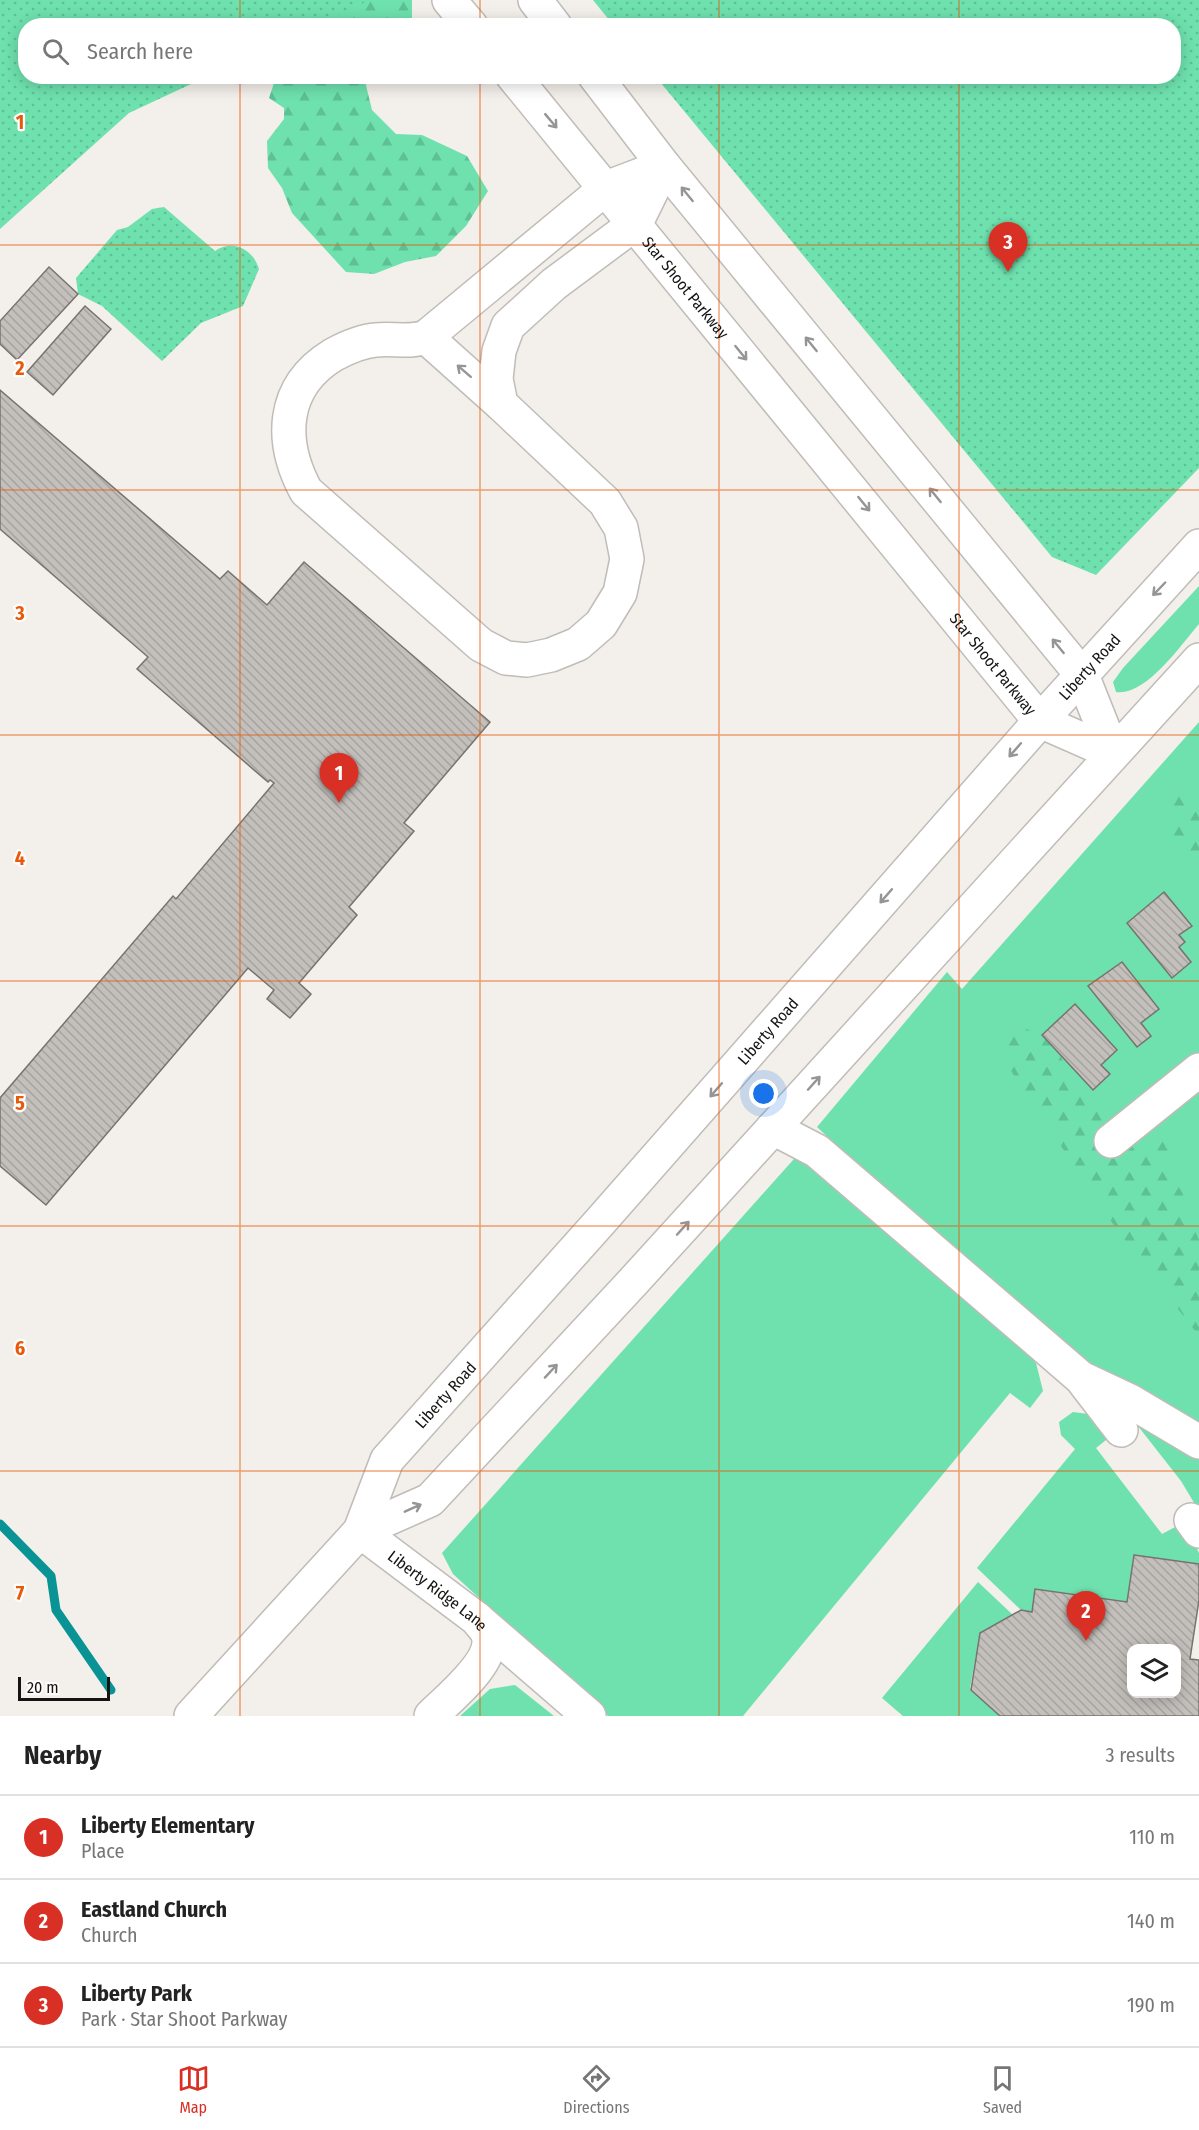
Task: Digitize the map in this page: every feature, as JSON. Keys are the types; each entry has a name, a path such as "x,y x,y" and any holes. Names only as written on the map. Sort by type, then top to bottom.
{"main road":[{"path":"449,0 464,18"},
{"path":"535,0 549,18"},
{"name":"Star Shoot Parkway","path":"520,84 1040,721 1113,753"},
{"path":"601,84 664,166 1082,675 1113,753"},
{"path":"426,337 605,502 621,528 627,559 620,593 601,624 578,644 551,655 527,660 506,658 481,645 306,491 294,468 289,443 289,415 300,385 316,366 347,347 376,340 417,340 426,337 606,188 664,166"},
{"path":"501,404 496,379 499,351 508,326 554,284 636,224 664,166"},
{"name":"Liberty Road","path":"191,1716 360,1532 387,1460 670,1143 1040,721 1199,546"},
{"name":"Liberty Road","path":"360,1532 430,1500 773,1128 1199,660"},
{"path":"1112,1141 1199,1070"},
{"path":"773,1128 817,1151 1081,1378 1121,1431"},
{"path":"1081,1378 1130,1401 1199,1442"},
{"name":"Liberty Ridge Lane","path":"360,1532 477,1619 488,1635 488,1652 477,1669 432,1716"},
{"path":"477,1619 589,1716"}],"green space":[{"path":"0,0 370,0 330,18 18,18 18,84 191,84 129,113 0,229"},
{"path":"126,0 412,0 412,18 148,18"},
{"path":"593,0 1199,0 1199,468 1096,575 1052,557 662,84 1181,84 1181,18 608,18"},
{"path":"274,84 366,84 372,110 396,134 422,135 467,156 488,191 466,226 436,256 405,262 374,274 346,272 292,213 282,188 268,168 267,141 284,119 284,108 269,98"},
{"path":"164,207 215,251 229,246 242,248 252,256 259,269 243,306 201,323 162,361 102,306 78,294 76,278 117,230 128,227 152,209"},
{"path":"1199,586 1199,624 1162,668 1150,678 1127,691 1116,692 1113,682 1123,668"},
{"path":"1199,722 1199,1437 1105,1374 972,1272 817,1127 947,972 962,989"},
{"path":"1179,795 1199,798 1199,853 1196,855 1178,843 1172,829 1173,806"},
{"path":"1022,1028 1053,1037 1066,1069 1102,1115 1118,1123 1139,1142 1151,1136 1170,1143 1165,1165 1183,1194 1188,1215 1199,1240 1199,1336 1117,1230 1011,1071 1007,1038"},
{"path":"802,1150 1016,1337 1036,1363 1043,1391 1030,1408 1010,1393 743,1716 608,1716 453,1574 442,1553"},
{"path":"1073,1412 1096,1415 1111,1436 1096,1448 1162,1534 1177,1526 1187,1527 1199,1553 1199,1564 1134,1555 1127,1602 1032,1612 1021,1610 977,1568 1075,1449 1061,1435 1059,1422"},
{"path":"1127,1412 1147,1422 1199,1460 1199,1511 1181,1481"},
{"path":"978,1582 1013,1615 980,1633 970,1688 1000,1716 903,1716 882,1698"},
{"path":"515,1685 554,1716 460,1716 490,1689"}],"building":[{"path":"49,267 78,294 17,360 0,344 0,321"},
{"path":"85,306 111,329 53,395 27,372"},
{"path":"0,390 220,579 228,571 267,605 304,562 490,722 404,823 414,831 349,907 357,915 299,983 311,994 290,1018 267,999 274,990 248,968 46,1205 0,1166 0,1098 173,896 176,899 274,783 270,780 268,782 137,669 148,657 0,529"},
{"path":"1164,892 1192,926 1179,935 1185,942 1179,947 1191,962 1172,978 1127,923"},
{"path":"1122,962 1159,1009 1141,1023 1151,1036 1137,1047 1088,986"},
{"path":"1075,1004 1117,1050 1101,1065 1110,1074 1093,1090 1042,1035"},
{"path":"1134,1555 1199,1564 1199,1600 1190,1659 1199,1660 1199,1716 1000,1716 971,1690 980,1633 1021,1610 1032,1612 1035,1589 1127,1602"}],"waterway":[{"path":"0,1524 51,1576 56,1610 111,1690"}],"place":[{"name":"Liberty Park","path":"1008,272"},
{"name":"Liberty Elementary","path":"339,803"},
{"name":"Eastland Church","path":"1086,1641"}]}
